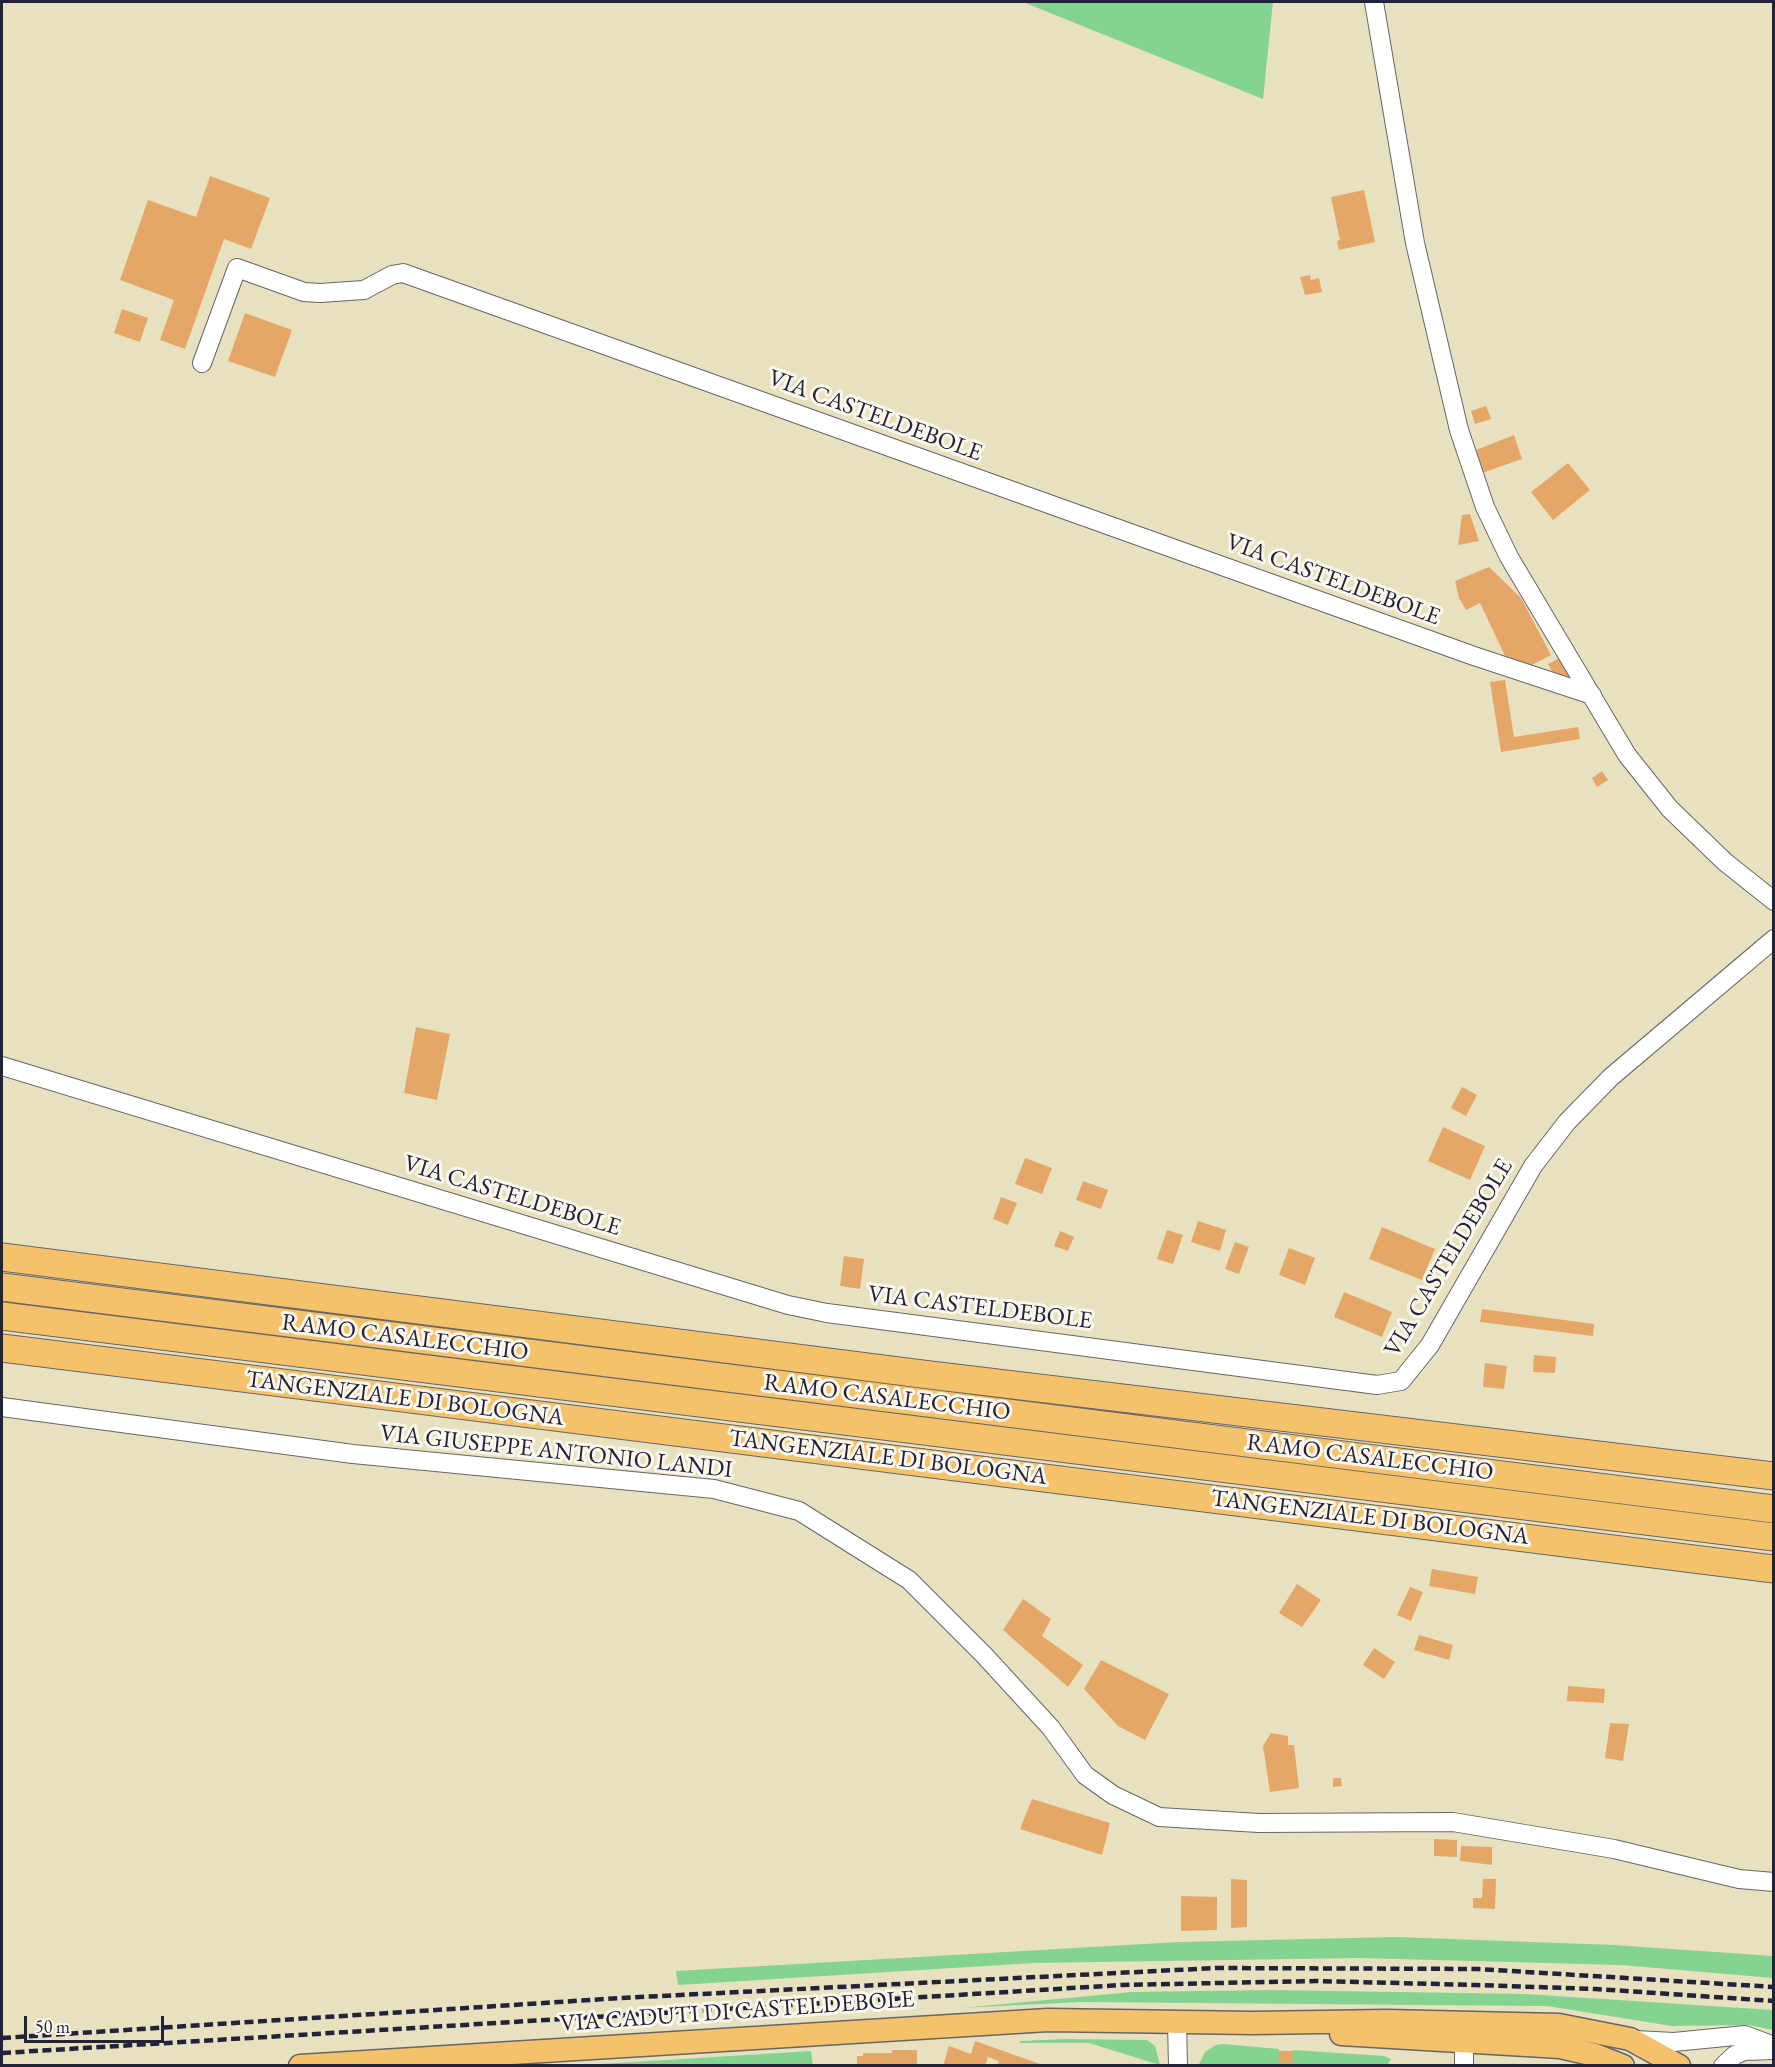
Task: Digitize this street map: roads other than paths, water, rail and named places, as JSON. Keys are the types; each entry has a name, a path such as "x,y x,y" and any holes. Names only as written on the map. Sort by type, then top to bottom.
{"highway":[{"path":"2,1257 930,1375 1773,1476"},
{"name":"RAMO CASALECCHIO","path":"2,1287 1773,1509"},
{"name":"RAMO CASALECCHIO","path":"2,1316 1773,1537"},
{"name":"TANGENZIALE DI BOLOGNA","path":"2,1348 1773,1569"}],"main road":[{"name":"VIA CADUTI DI CASTELDEBOLE","path":"300,2066 1048,2020 1253,2024"},
{"path":"1253,2024 1387,2021 1539,2023 1630,2039 1677,2059"},
{"path":"1253,2024 1381,2038 1560,2048 1594,2055 1623,2066"}],"street":[{"path":"1374,2 1414,243 1458,430 1485,507 1509,557 1627,755 1670,809 1725,862 1772,902"},
{"name":"VIA CASTELDEBOLE","path":"202,363 237,268 304,292 320,293 364,290 392,275 403,273 1474,656 1592,695"},
{"name":"VIA CASTELDEBOLE","path":"2,1066 788,1305 827,1313 1377,1384 1401,1382 1430,1345 1533,1166 1567,1122 1611,1077 1773,939"},
{"name":"VIA GIUSEPPE ANTONIO LANDI","path":"2,1407 353,1454 714,1489 799,1511 909,1580 984,1655 1051,1728 1085,1775 1113,1795 1159,1817 1259,1823 1453,1822 1614,1849 1739,1879 1773,1882"},
{"path":"1177,2022 1179,2066"},
{"path":"1677,2059 1716,2038 1745,2035 1773,2048"},
{"path":"1464,2042 1464,2066"},
{"path":"1723,2066 1735,2055 1744,2051 1773,2048"}],"railway":[{"path":"2,2038 621,1998 1216,1968 1478,1969 1774,1987"},
{"path":"2,2053 1122,1985 1316,1981 1596,1989 1774,2001"}]}
